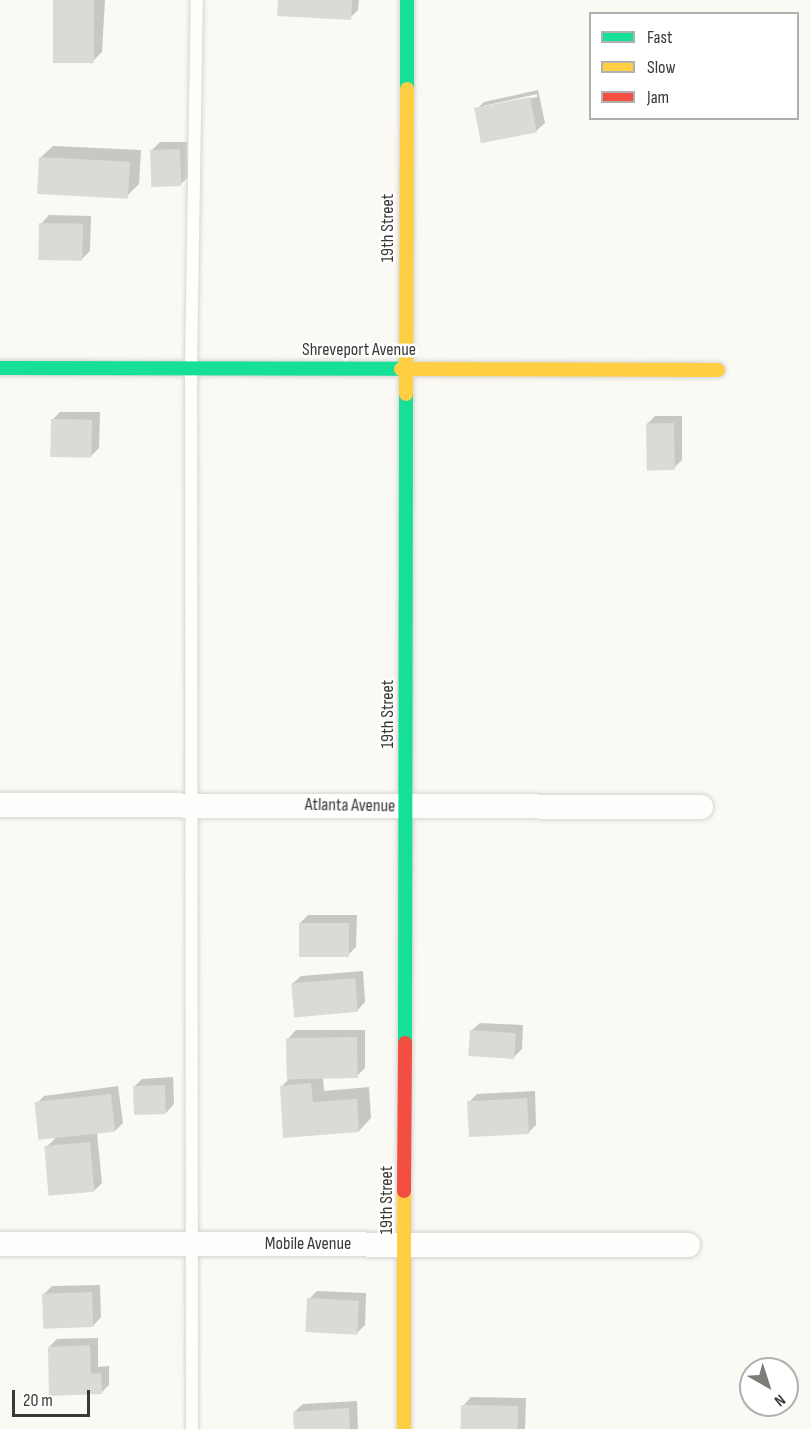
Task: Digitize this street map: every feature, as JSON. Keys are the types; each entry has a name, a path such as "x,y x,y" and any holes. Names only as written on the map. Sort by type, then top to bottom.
{"street":[{"name":"19th Street","path":"404,1429 407,0"},
{"name":"Shreveport Avenue","path":"0,368 718,370"},
{"name":"Atlanta Avenue","path":"0,805 701,807"},
{"name":"Mobile Avenue","path":"0,1244 688,1245"}],"lane":[{"path":"192,1429 190,1244 191,368 197,0"}],"building":[{"path":"53,0 94,0 94,63 53,63"},
{"path":"278,0 352,0 351,20 277,16"},
{"path":"530,97 537,132 481,143 474,108"},
{"path":"180,149 181,186 151,187 150,150"},
{"path":"39,157 130,162 128,199 37,194"},
{"path":"39,223 83,224 82,261 38,260"},
{"path":"51,419 92,420 91,458 50,457"},
{"path":"646,423 674,423 675,470 647,470"},
{"path":"299,923 349,923 349,957 299,957"},
{"path":"355,978 358,1012 294,1017 291,984"},
{"path":"470,1030 516,1033 514,1059 468,1056"},
{"path":"357,1037 358,1078 287,1079 286,1038"},
{"path":"311,1083 313,1102 357,1099 359,1132 283,1138 280,1086"},
{"path":"165,1085 166,1114 134,1115 133,1086"},
{"path":"111,1094 115,1132 38,1140 34,1102"},
{"path":"527,1098 529,1134 469,1137 467,1101"},
{"path":"90,1142 94,1192 49,1196 44,1146"},
{"path":"92,1292 93,1327 43,1329 42,1294"},
{"path":"307,1298 359,1301 357,1335 305,1332"},
{"path":"90,1345 91,1374 101,1373 102,1394 49,1396 48,1347"},
{"path":"461,1405 518,1406 518,1429 461,1429"},
{"path":"349,1408 350,1429 294,1429 293,1412"}],"traffic: fast":[{"path":"407,0 407,89"},
{"path":"0,368 401,369"},
{"path":"405,1043 406,394"}],"traffic: slow":[{"path":"406,394 407,89"},
{"path":"401,369 718,370"},
{"path":"404,1191 404,1429"}],"traffic: jam":[{"path":"404,1191 405,1043"}]}
